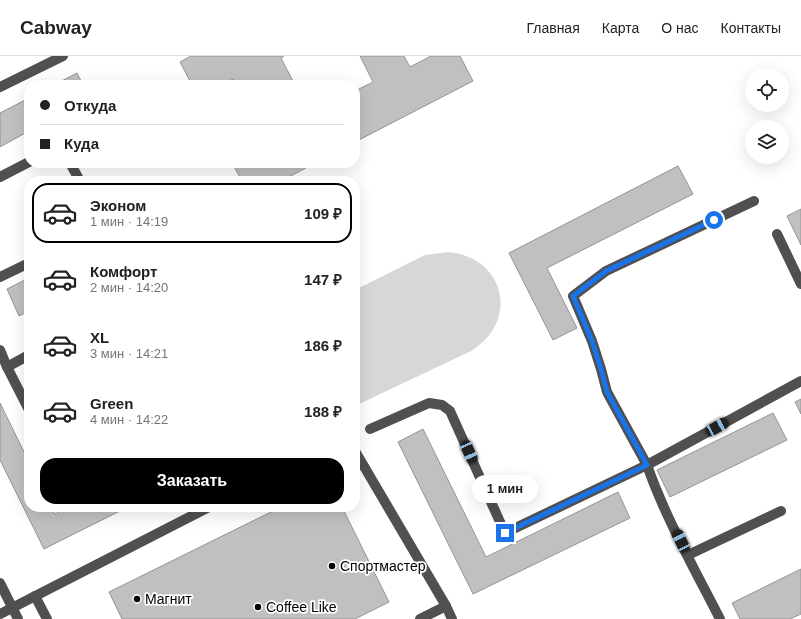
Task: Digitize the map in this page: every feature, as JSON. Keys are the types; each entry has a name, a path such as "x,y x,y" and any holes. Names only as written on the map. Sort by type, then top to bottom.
{"street":[{"path":"0,86 63,56"},
{"path":"0,177 24,165"},
{"path":"720,619 653,483 647,465 607,392 594,348 573,296 606,271 754,201"},
{"path":"777,234 801,284"},
{"path":"0,276 24,265"},
{"path":"0,350 24,400"},
{"path":"7,366 24,358"},
{"path":"370,429 429,403 442,405 450,411 505,533 647,465 801,381"},
{"path":"360,460 446,606 452,619"},
{"path":"688,555 781,511"},
{"path":"0,614 199,512"},
{"path":"0,583 18,619"},
{"path":"35,596 47,619"},
{"path":"420,619 446,606"}],"shaded area":[{"path":"448,252 467,256 483,265 493,278 499,292 500,308 496,324 486,338 471,351 360,404 360,288 425,255"}],"building":[{"path":"191,56 284,56 281,58 292,80 189,80 180,62"},
{"path":"360,56 404,56 410,67 431,56 460,56 473,81 360,139 360,88 373,82"},
{"path":"77,73 80,80 64,80"},
{"path":"24,101 24,134 0,147 0,113"},
{"path":"678,166 693,194 547,268 577,328 553,340 509,253"},
{"path":"235,168 306,168 291,176 239,176"},
{"path":"801,209 801,245 787,216"},
{"path":"24,280 24,314 19,316 7,289"},
{"path":"801,399 801,414 795,402"},
{"path":"0,403 24,452 24,509 0,460"},
{"path":"773,413 787,440 670,497 657,470"},
{"path":"423,429 486,557 618,492 630,518 473,594 398,442"},
{"path":"26,512 54,512 55,514 59,512 118,512 44,549"},
{"path":"271,512 344,512 389,602 355,619 122,619 109,592"},
{"path":"801,569 801,614 790,619 740,619 732,603"}],"place":[{"name":"Спортмастер","path":"332,566"},
{"name":"Магнит","path":"137,599"},
{"name":"Coffee Like","path":"258,607"}],"route":[{"path":"505,533 647,465 607,392 592,341 573,296 606,271 714,220"}]}
